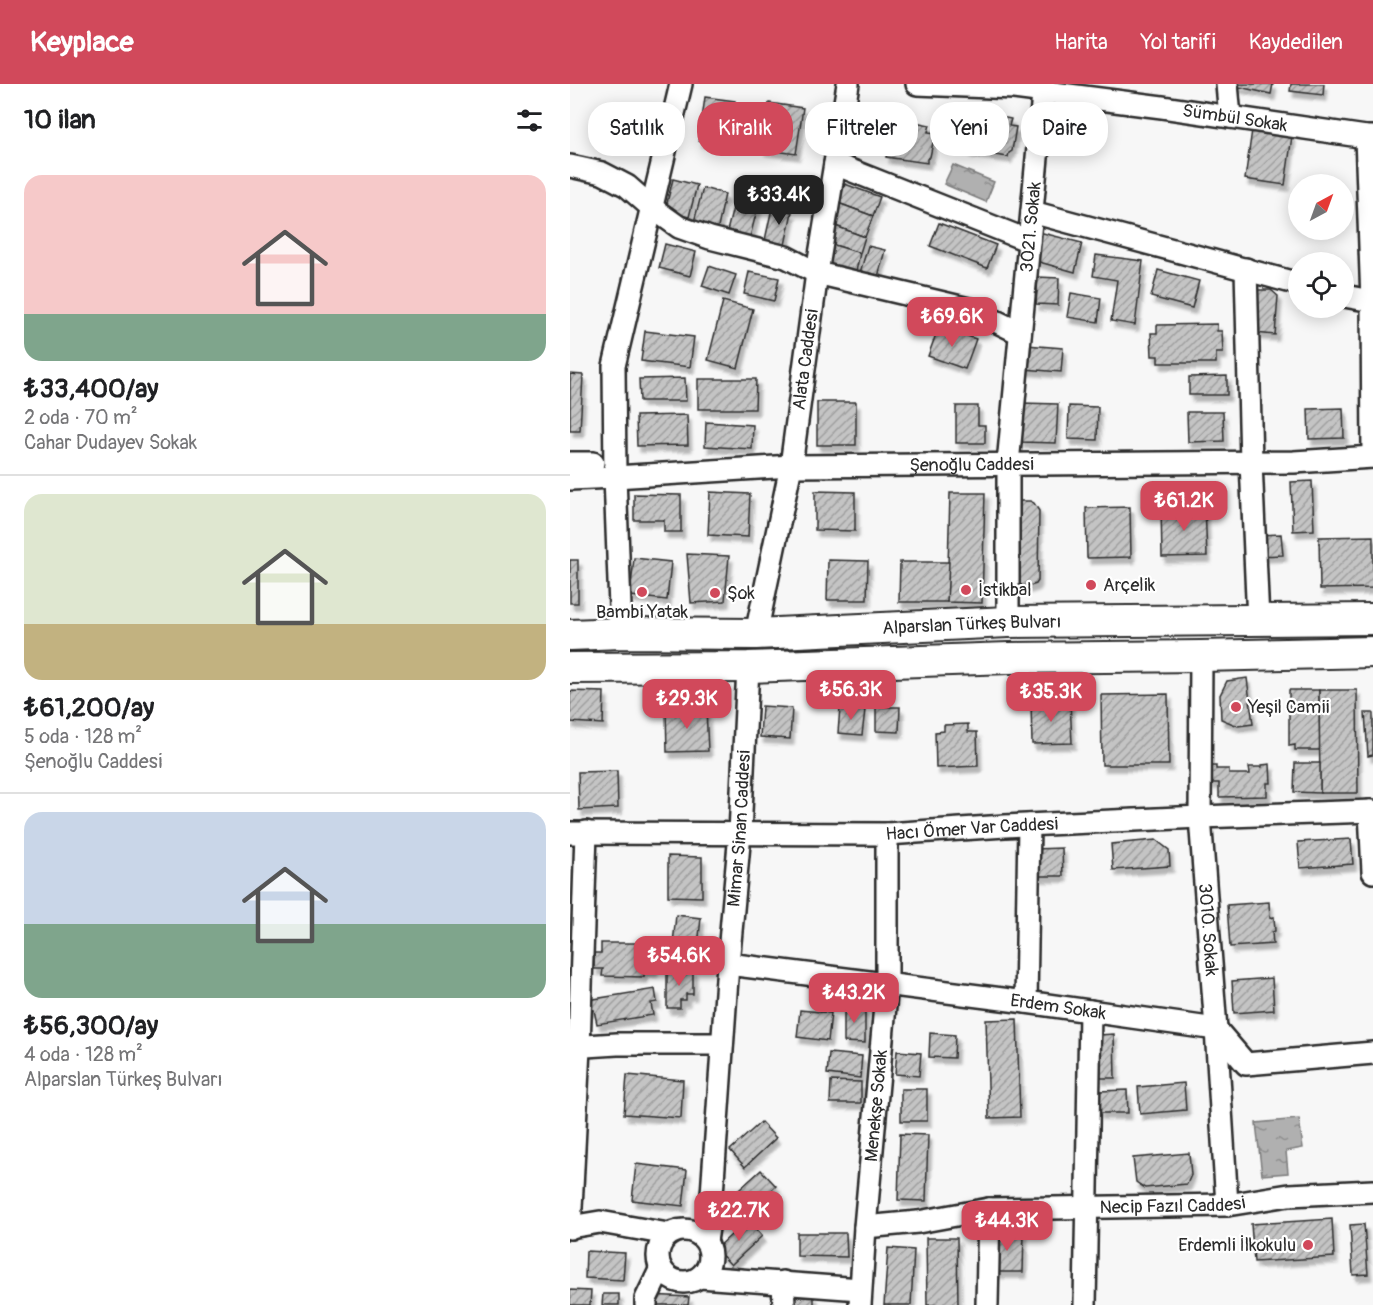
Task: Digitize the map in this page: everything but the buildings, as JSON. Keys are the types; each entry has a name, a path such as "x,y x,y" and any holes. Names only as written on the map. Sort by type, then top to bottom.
{"highway":[{"name":"Alparslan Türkeş Bulvarı","path":"570,635 756,634 1008,622 1373,619"},
{"name":"Alparslan Türkeş Bulvarı","path":"570,668 748,667 1009,658 1373,652"}],"street":[{"path":"621,633 615,477 614,366 681,84"},
{"name":"Alata Caddesi","path":"756,634 791,466 817,273 848,84"},
{"name":"Sümbül Sokak","path":"917,84 1044,88 1370,137"},
{"path":"1227,84 1230,117"},
{"name":"3021. Sokak","path":"1008,622 1008,464 1044,88"},
{"path":"1370,137 1373,457"},
{"path":"835,164 1029,241"},
{"path":"570,166 602,173 627,186 651,207 680,227 710,238 786,257 817,273 973,310 1020,333"},
{"path":"1032,212 1288,281"},
{"path":"1246,269 1258,621"},
{"path":"1354,298 1372,301"},
{"name":"Şenoğlu Caddesi","path":"570,479 791,466 1294,462 1373,457"},
{"path":"570,463 593,462"},
{"name":"3010. Sokak","path":"1201,656 1200,817 1227,1205"},
{"name":"Mimar Sinan Caddesi","path":"706,1241 711,1209 728,964 740,833 748,667"},
{"path":"1372,811 1373,872"},
{"name":"Hacı Ömer Var Caddesi","path":"578,833 887,834 1029,825 1372,811"},
{"path":"1026,1002 1029,825"},
{"path":"578,833 570,1228 600,1222 668,1234"},
{"name":"Menekşe Sokak","path":"860,1297 887,984 887,834"},
{"name":"Erdem Sokak","path":"728,964 1216,1029"},
{"path":"1085,1305 1090,1011"},
{"path":"1216,1029 1246,1064 1373,1053"},
{"path":"574,1047 617,1044 722,1044"},
{"name":"Necip Fazıl Caddesi","path":"865,1227 918,1222 989,1209 1227,1205 1289,1195 1373,1191"},
{"path":"987,1305 989,1209"},
{"path":"684,1229 693,1231 706,1241 710,1256 705,1271 700,1277 683,1282 666,1275 658,1261 659,1246 668,1234 684,1229"},
{"path":"646,1305 646,1299 661,1268"},
{"path":"700,1277 783,1282 860,1297"},
{"path":"783,1282 784,1305"}],"water":[{"path":"953,165 994,182 986,202 944,184"},
{"path":"1299,1119 1303,1148 1286,1151 1288,1173 1262,1175 1256,1123"}],"place":[{"name":"Arçelik","path":"1091,585"},
{"name":"İstikbal","path":"966,590"},
{"name":"Bambi Yatak","path":"642,592"},
{"name":"Şok","path":"715,593"},
{"name":"Yeşil Camii","path":"1236,707"},
{"name":"Erdemli İlkokulu","path":"1308,1245"}]}
